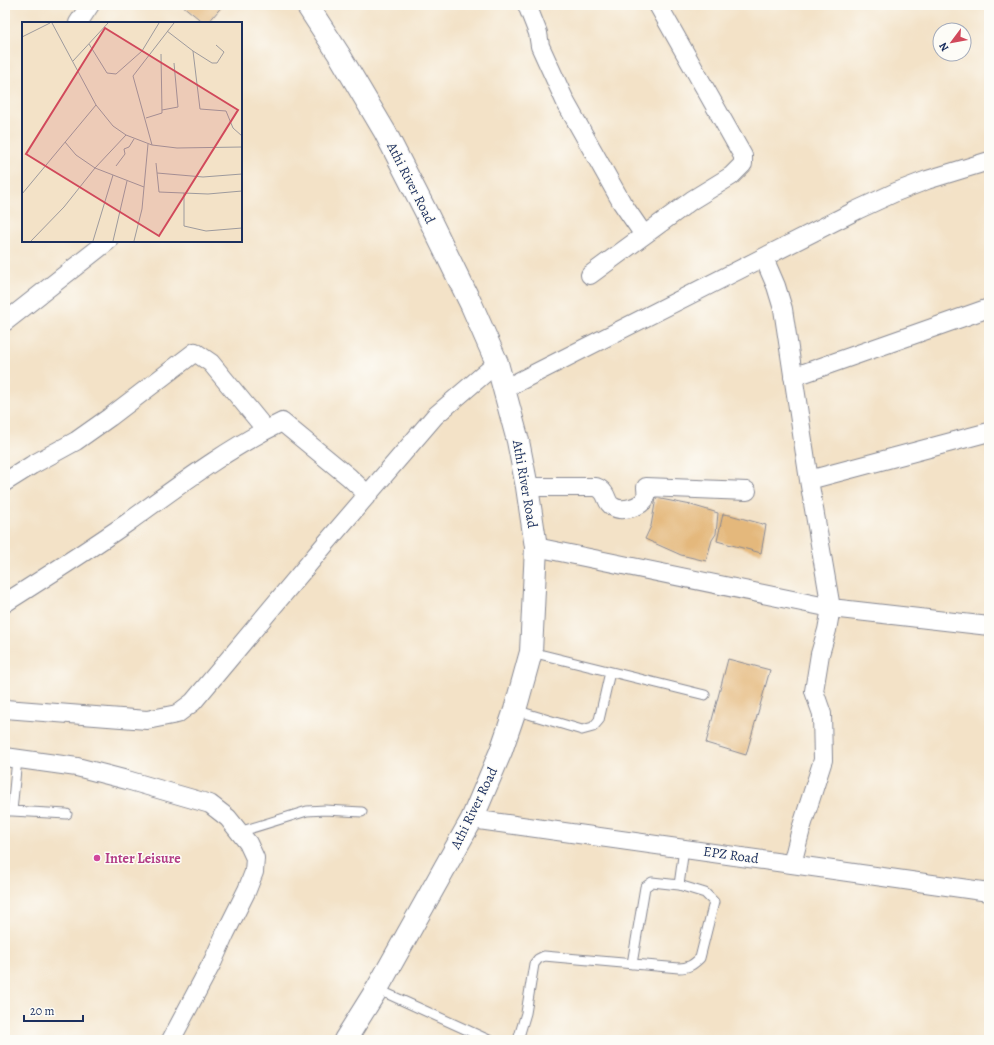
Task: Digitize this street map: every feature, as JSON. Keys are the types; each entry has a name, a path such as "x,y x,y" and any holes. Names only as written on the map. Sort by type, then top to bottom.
{"main road":[{"name":"Athi River Road","path":"307,5 340,56 388,138 472,306 497,363 518,441 536,547 531,652 515,710 501,751 472,819 377,989 345,1040"}],"street":[{"path":"79,22 90,5"},
{"path":"526,5 538,33 540,46 566,103 622,203 644,235"},
{"path":"590,274 692,200 731,176 743,164 743,156 664,7"},
{"path":"504,389 857,210 927,180 989,161"},
{"path":"5,322 107,242"},
{"path":"764,258 776,286 783,309 809,480 831,608 827,630 820,654 814,691 822,714 823,760 801,829 792,864"},
{"path":"793,377 989,308"},
{"path":"5,482 32,465 76,441 195,352 211,363 266,430"},
{"path":"5,708 147,720 177,714 193,702 435,416 497,363"},
{"path":"5,603 94,545 222,455 282,422 368,495"},
{"path":"809,480 989,432"},
{"path":"527,487 596,486 605,494 612,507 622,509 641,504 647,496 646,487 747,491"},
{"path":"536,547 831,608 989,626"},
{"path":"11,758 77,768 135,782 210,804 228,818 248,843 255,858 254,872 247,890 224,934 213,961 171,1040"},
{"name":"EPZ Road","path":"472,819 989,892"}],"lane":[{"path":"531,652 705,694"},
{"path":"515,710 582,730 593,727 599,720 610,672"},
{"path":"11,758 8,811 67,814"},
{"path":"239,832 307,811 325,810 362,812"},
{"path":"679,885 684,849"},
{"path":"518,1040 526,1013 534,964 538,959 544,956 552,956 632,964 687,968 700,958 714,902 705,893 679,885 652,882 645,887 632,964"},
{"path":"377,989 489,1040"}],"building":[{"path":"182,5 223,5 209,22 203,22"},
{"path":"656,498 691,505 718,513 716,534 712,540 706,561 681,555 645,539 651,526"},
{"path":"723,514 766,525 761,553 717,541"},
{"path":"728,659 770,670 746,755 706,743"}],"place":[{"name":"Inter Leisure","path":"97,858"}]}
